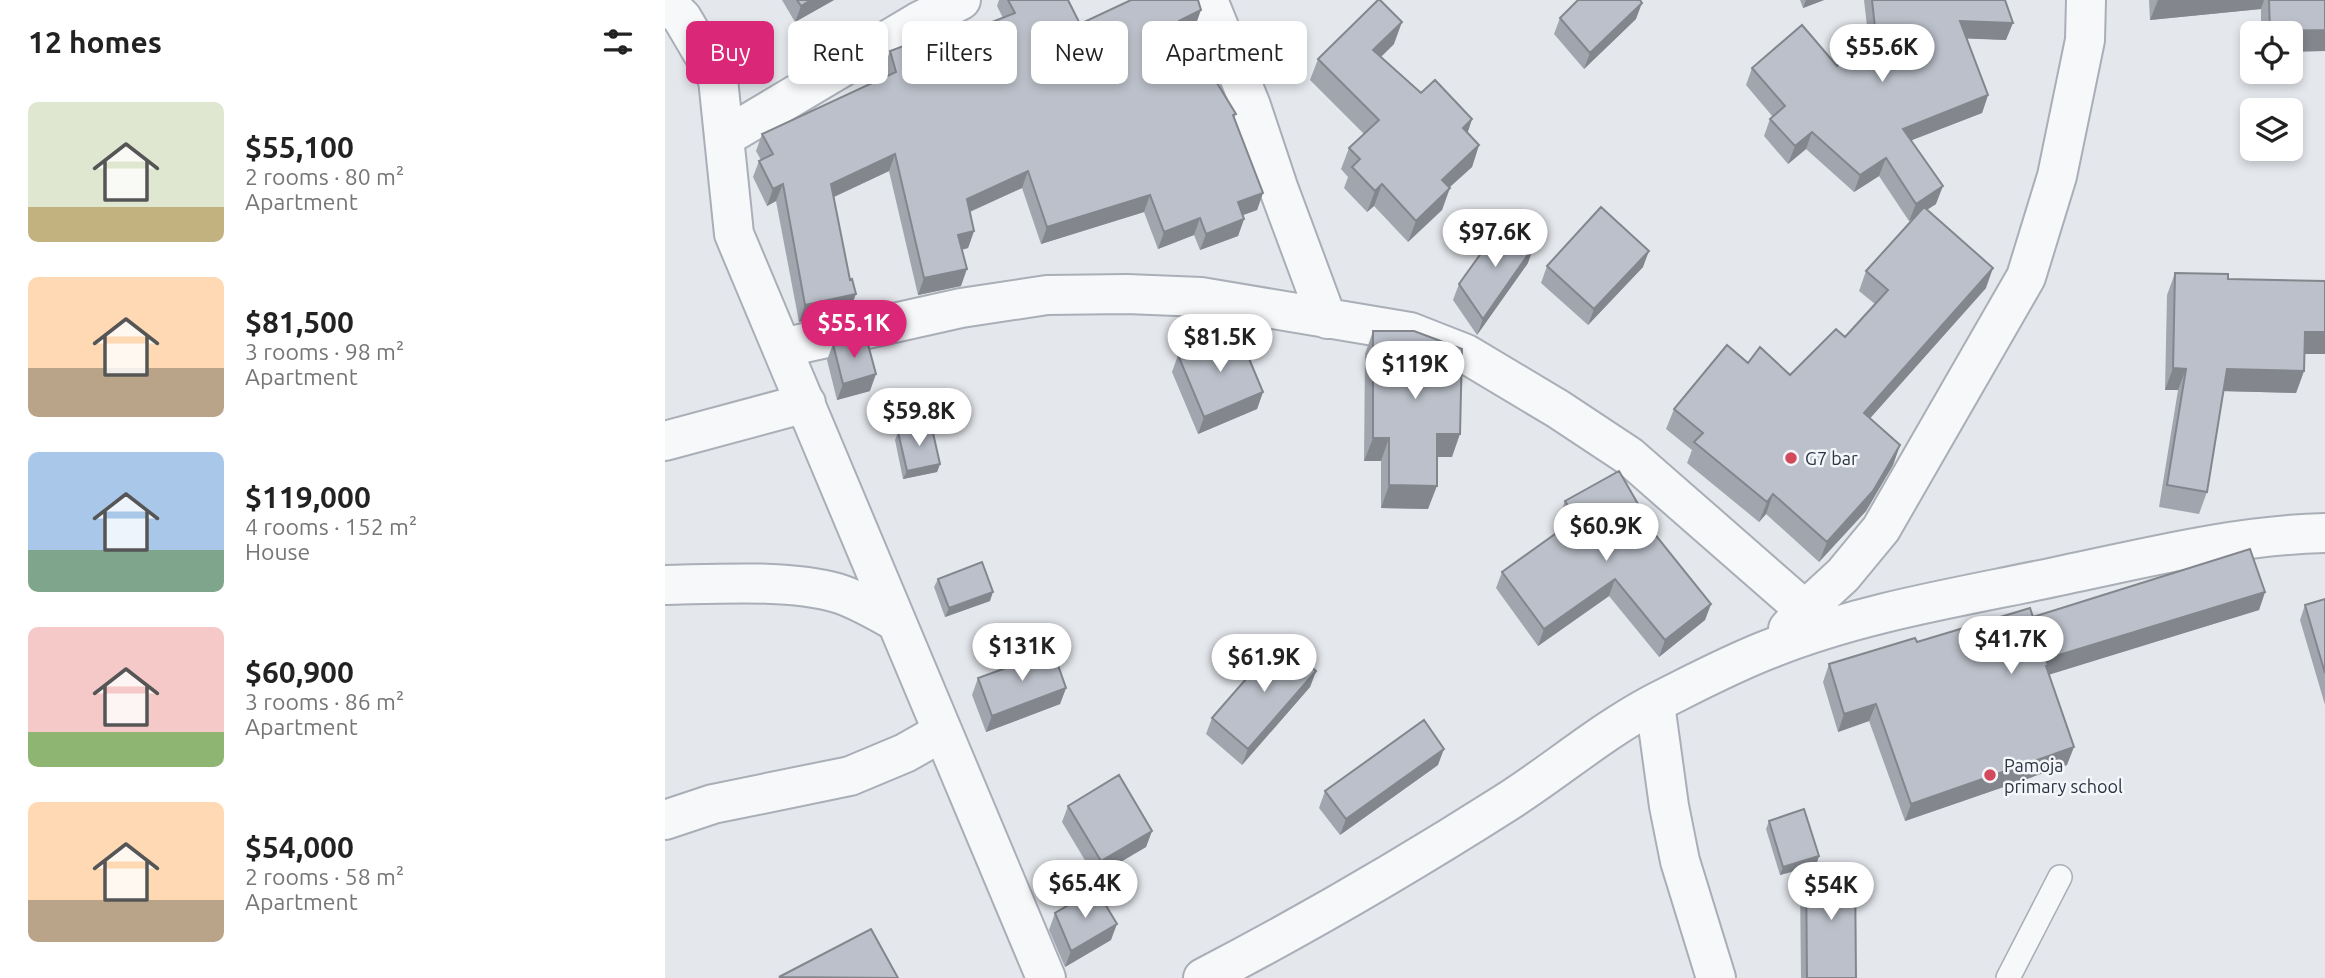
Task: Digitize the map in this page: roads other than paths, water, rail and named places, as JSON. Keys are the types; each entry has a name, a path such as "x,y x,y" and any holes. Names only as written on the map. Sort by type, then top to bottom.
{"street":[{"path":"725,137 918,22 961,0"},
{"path":"1208,0 1251,106 1327,318"},
{"path":"1772,648 1805,610 1843,576 1881,529 2026,276 2057,176 2085,40 2086,0"},
{"path":"665,1 682,18 717,79 734,234 1047,978"},
{"path":"782,348 961,307 1047,295 1201,296 1410,332 1466,354 1558,409 1629,456 1805,610"},
{"path":"665,441 806,403"},
{"path":"1203,978 1345,902 1507,802 1613,727 1772,648 1865,618 2093,569 2210,545 2291,534 2325,533"},
{"path":"665,585 717,583 810,588 837,593 895,621"},
{"path":"1655,704 1669,806 1680,861 1716,978"},
{"path":"665,820 713,804 850,776 905,753 942,732"}],"lane":[{"path":"2008,978 2060,877"}],"place":[{"name":"G7 bar","path":"1791,458"},
{"name":"Pamoja primary school","path":"1990,775"}]}
